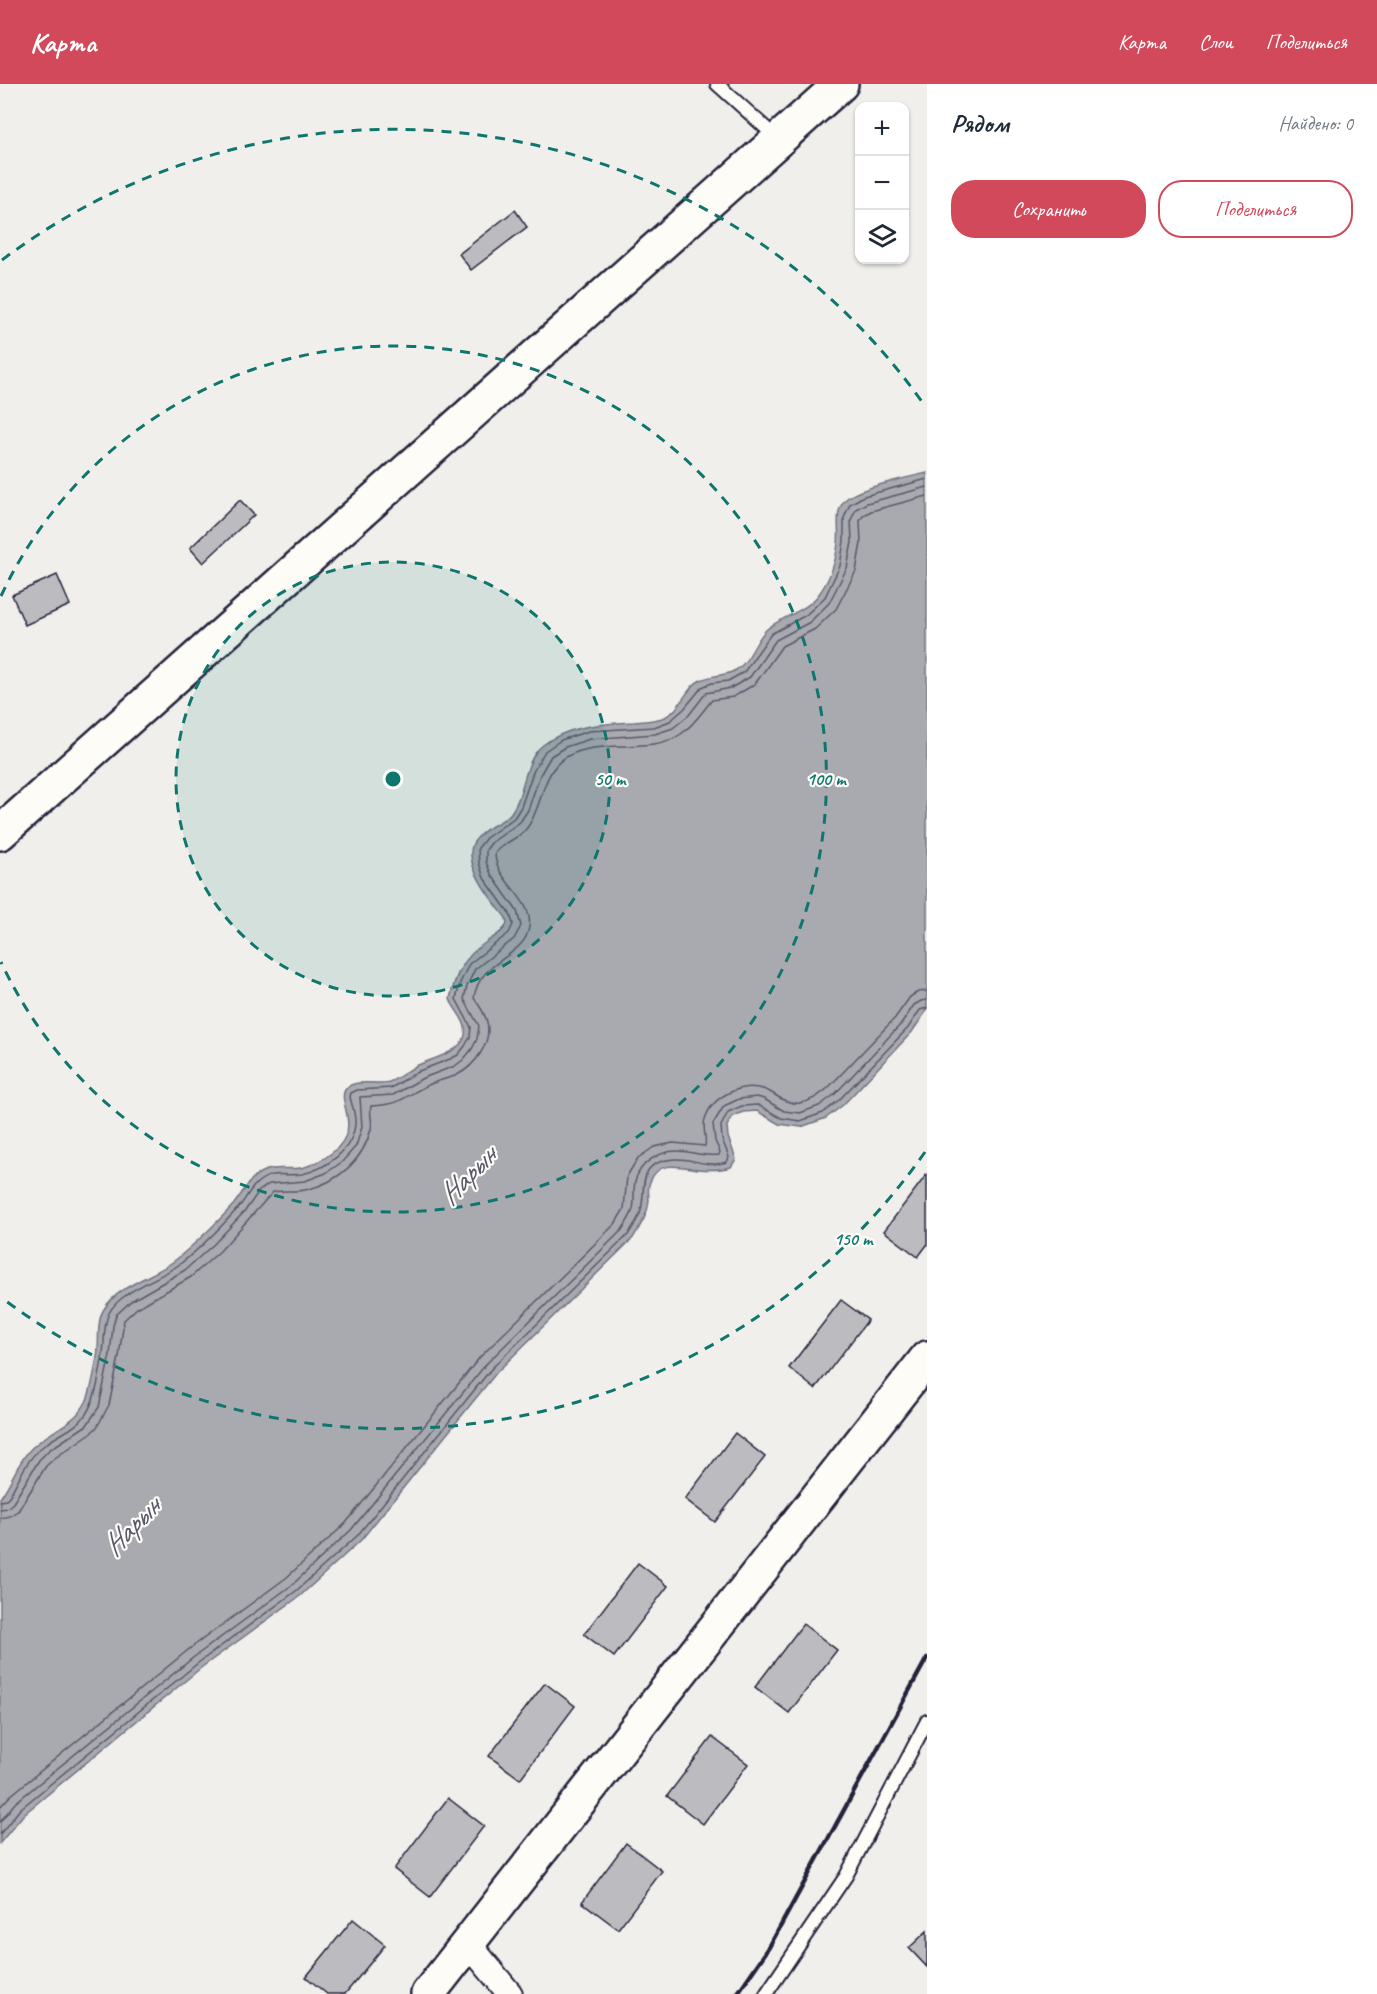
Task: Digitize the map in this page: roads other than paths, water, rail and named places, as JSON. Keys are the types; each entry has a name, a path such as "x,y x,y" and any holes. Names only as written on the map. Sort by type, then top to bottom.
{"main road":[{"path":"0,832 841,84"},
{"path":"428,1994 927,1358"}],"street":[{"path":"468,1943 510,1994"}],"lane":[{"path":"717,84 778,139"},
{"path":"765,1994 846,1876 927,1721"}],"water":[{"name":"Нарын","path":"927,473 927,1010 912,1032 843,1105 826,1118 801,1127 779,1124 757,1111 743,1112 732,1117 727,1126 728,1137 736,1159 731,1167 710,1170 671,1166 658,1170 649,1184 647,1211 633,1238 497,1372 361,1540 300,1596 202,1667 24,1814 0,1843 0,1498 28,1452 74,1417 86,1402 95,1368 99,1323 104,1309 119,1293 185,1252 228,1211 259,1173 273,1169 304,1167 318,1162 333,1152 342,1143 346,1134 348,1125 343,1095 349,1086 359,1083 389,1082 416,1066 448,1053 462,1043 465,1027 450,999 455,982 471,954 507,924 506,918 476,874 471,855 472,846 483,832 510,814 519,798 536,752 553,738 575,729 650,721 665,717 675,710 690,689 699,681 736,670 745,662 767,629 808,605 823,588 836,556 838,515 845,500 871,487"}],"railway":[{"path":"737,1994 768,1949 927,1658"}]}
